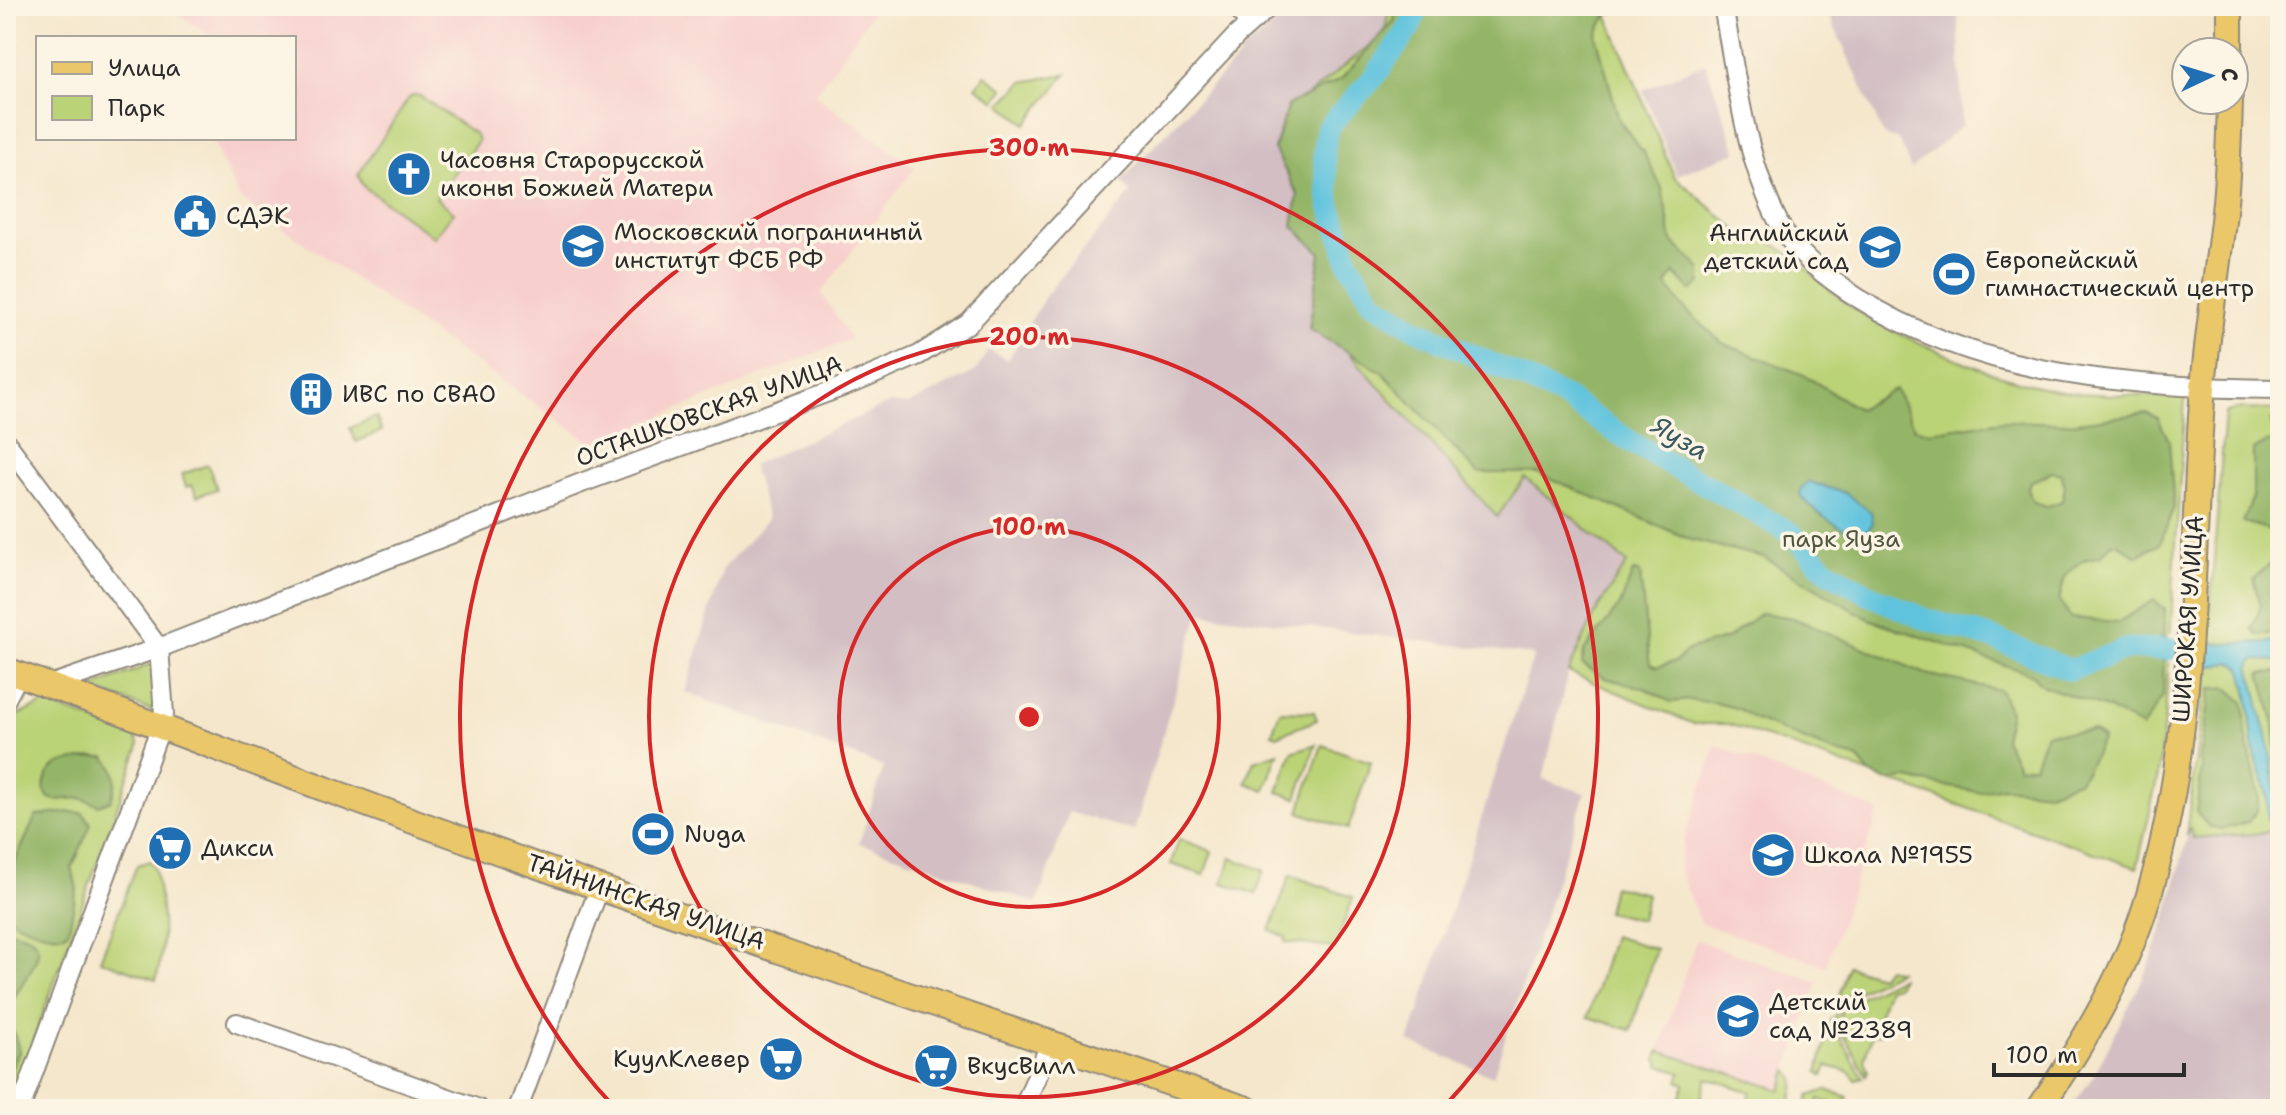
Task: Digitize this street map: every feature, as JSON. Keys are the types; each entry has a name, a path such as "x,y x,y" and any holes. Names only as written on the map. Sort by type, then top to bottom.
{"main road":[{"path":"2230,6 2230,36"},
{"name":"ШИРОКАЯ УЛИЦА","path":"2039,1109 2099,1010 2143,913 2169,814 2184,698 2203,388 2224,219 2229,116"},
{"name":"ТАЙНИНСКАЯ УЛИЦА","path":"12,672 600,886 1050,1044 1247,1109"}],"street":[{"path":"1235,6 1250,23"},
{"name":"ОСТАШКОВСКАЯ УЛИЦА","path":"50,685 159,648 584,482 861,380 928,349 969,323 1250,23 1270,6"},
{"path":"1723,6 1750,149 1764,190 1781,226 1798,249 1831,281 1882,313 2001,361 2072,376 2149,385 2280,389"},
{"path":"6,442 159,648 164,714 20,1109"},
{"path":"6,699 12,672"},
{"path":"518,1109 600,886"},
{"path":"237,1023 479,1109"},
{"path":"1023,1109 1050,1044"}],"shaded area":[{"name":"Московский пограничный институт ФСБ РФ","path":"168,6 877,6 815,95 915,168 821,293 851,339 593,444 240,199 212,140 296,140 296,36 210,36"},
{"path":"1295,6 1383,6 1389,13 1384,34 1498,517 1525,478 1627,564 1598,608 1568,672 1543,779 1585,793 1493,1076 1409,1042 1534,655 1199,613 1134,831 1069,812 1037,903 859,843 884,767 685,692 723,568 768,519 752,465 890,403 908,405 976,371 988,350 1008,360 1046,295 1131,193 1121,181 1240,53"},
{"path":"1825,6 1958,6 1962,125 1911,169 1898,139 1884,136"},
{"path":"1705,63 1737,152 1677,175 1643,90"},
{"name":"Школа №1955","path":"1716,745 1879,811 1826,966 1700,923 1679,869 1684,841"},
{"path":"2190,827 2193,838 2255,834 2280,828 2280,1109 2070,1109 2093,1077 2147,970 2165,923"},
{"name":"Детский сад №2389","path":"1696,940 1818,982 1781,1090 1659,1051"}],"green space":[{"name":"парк Яуза","path":"1390,6 1631,6 1607,15 1674,176 1752,243 1763,238 1778,246 1842,300 1875,322 1987,371 2063,391 2185,398 2166,703 2158,775 2137,868 1729,724 1694,724 1568,672 1598,608 1627,563 1525,478 1497,517 1340,343 1344,242 1293,149 1308,95 1384,34"},
{"name":"парк Яуза","path":"1394,6 1608,6 1607,15 1596,35 1619,120 1643,152 1662,188 1672,241 1701,269 1701,283 1691,291 1674,273 1667,285 1682,306 1722,343 1804,375 1858,409 1895,389 1915,428 1930,432 2002,421 2069,423 2147,413 2158,418 2169,441 2174,507 2160,544 2137,556 2112,543 2101,556 2083,560 2065,576 2059,601 2071,618 2118,622 2154,600 2165,609 2163,696 2142,728 2109,709 2043,686 2031,674 1869,619 1763,557 1691,540 1538,473 1478,473 1382,372 1309,329 1321,253 1293,226 1298,195 1274,149 1288,105 1341,79 1394,21","holes":["2052,472 2061,474 2065,486 2062,501 2046,507 2032,501 2028,488 2030,482"]},
{"path":"1066,74 1026,124 1001,104 1023,82"},
{"path":"985,75 1004,88 996,101 976,87"},
{"path":"414,95 420,96 476,135 478,141 436,198 454,212 434,237 363,186 358,175"},
{"path":"2236,409 2280,410 2280,828 2255,834 2193,838 2190,828 2186,836 2204,692 2225,413"},
{"path":"2276,414 2280,415 2280,527 2274,531 2243,522 2253,496 2253,450 2276,438 2271,422"},
{"path":"376,417 382,431 356,442 350,428"},
{"path":"208,465 217,489 197,496 192,485 186,487 182,474"},
{"path":"2280,555 2280,634 2257,634 2252,629 2261,605 2253,579"},
{"path":"1633,572 1640,573 1649,658 1651,664 1657,667 1676,661 1688,650 1728,638 1761,613 1793,618 1926,674 2000,690 2010,712 2004,739 2019,767 2034,765 2046,733 2093,731 2103,738 2078,781 2048,792 2003,787 1978,792 1907,779 1888,781 1870,774 1857,758 1756,720 1739,709 1691,700 1671,702 1644,688 1605,678 1582,664 1584,651 1620,605"},
{"path":"156,662 158,713 91,688"},
{"path":"2280,672 2280,789 2274,722 2261,673"},
{"path":"2227,687 2244,702 2246,735 2259,796 2257,811 2248,822 2222,830 2209,827 2196,812 2211,689"},
{"path":"46,703 135,736 139,746 9,1109 6,1109 6,720"},
{"path":"1280,711 1314,712 1317,720 1277,736 1272,734"},
{"path":"1316,744 1297,798 1278,792 1292,752"},
{"path":"1322,745 1371,762 1348,829 1299,812"},
{"path":"1278,753 1265,790 1246,783 1254,761"},
{"path":"105,757 113,767 115,783 111,800 99,805 81,798 49,798 44,784 53,768 65,762"},
{"path":"83,813 91,824 72,868 77,889 69,929 65,934 50,934 6,916 6,881 36,816"},
{"path":"1179,839 1212,851 1204,875 1171,864"},
{"path":"1231,858 1264,870 1256,894 1223,883"},
{"path":"150,861 155,869 162,924 156,980 100,960 137,865"},
{"path":"1290,875 1353,897 1335,948 1285,942 1286,937 1270,931"},
{"path":"1613,886 1647,894 1641,920 1607,912"},
{"path":"6,931 26,935 36,942 38,952 10,1010 19,1052 6,1079"},
{"path":"1613,936 1656,949 1631,1030 1588,1017"},
{"path":"1848,966 1879,976 1887,968 1898,971 1837,1002"},
{"path":"1901,977 1897,986 1888,988 1878,1016 1884,1019 1883,1025 1869,1021 1869,1025 1882,1029 1879,1034 1872,1034 1864,1060 1868,1071 1866,1075 1834,1017 1841,1015 1837,1008"},
{"path":"1831,1020 1863,1078 1856,1080 1850,1072 1827,1066 1823,1076 1818,1072"},
{"path":"1659,1051 1781,1090 1788,1070 1795,1081 1790,1104 1783,1102 1780,1109 1746,1109 1751,1092 1707,1078 1699,1106 1709,1109 1677,1109 1685,1084 1678,1081 1681,1073 1661,1066 1657,1059"},
{"path":"1826,1090 1848,1097 1844,1108 1819,1099 1816,1109 1805,1109 1809,1096"}],"water":[{"path":"1809,482 1845,493 1871,512 1873,523 1865,534 1837,525 1814,509 1800,495 1801,489"},
{"path":"2162,637 2229,644 2280,641 2280,661 2254,660 2250,666 2268,738 2280,823 2267,819 2267,800 2253,744 2248,696 2241,668 2231,662 2198,666 2174,662 2144,648"}],"pier":[{"path":"2169,634 2205,636 2201,671 2168,663"}],"waterway":[{"name":"Яуза","path":"1418,6 1410,27 1375,76 1327,128 1324,154 1330,204 1349,263 1373,302 1416,329 1562,396 1634,444 1791,533 1826,570 1872,596 1922,618 1992,638 2070,670 2126,649 2175,649"}],"place":[{"name":"Часовня Старорусской иконы Божией Матери","path":"409,174"},
{"name":"СДЭК","path":"195,216"},
{"name":"Московский пограничный институт ФСБ РФ","path":"583,246"},
{"name":"Английский детский сад","path":"1880,247"},
{"name":"Европейский гимнастический центр","path":"1954,274"},
{"name":"ИВС по СВАО","path":"311,394"},
{"name":"Nuga","path":"653,834"},
{"name":"Дикси","path":"170,848"},
{"name":"Школа №1955","path":"1773,855"},
{"name":"Детский сад №2389","path":"1738,1016"},
{"name":"КуулКлевер","path":"781,1059"},
{"name":"ВкусВилл","path":"936,1066"}]}
